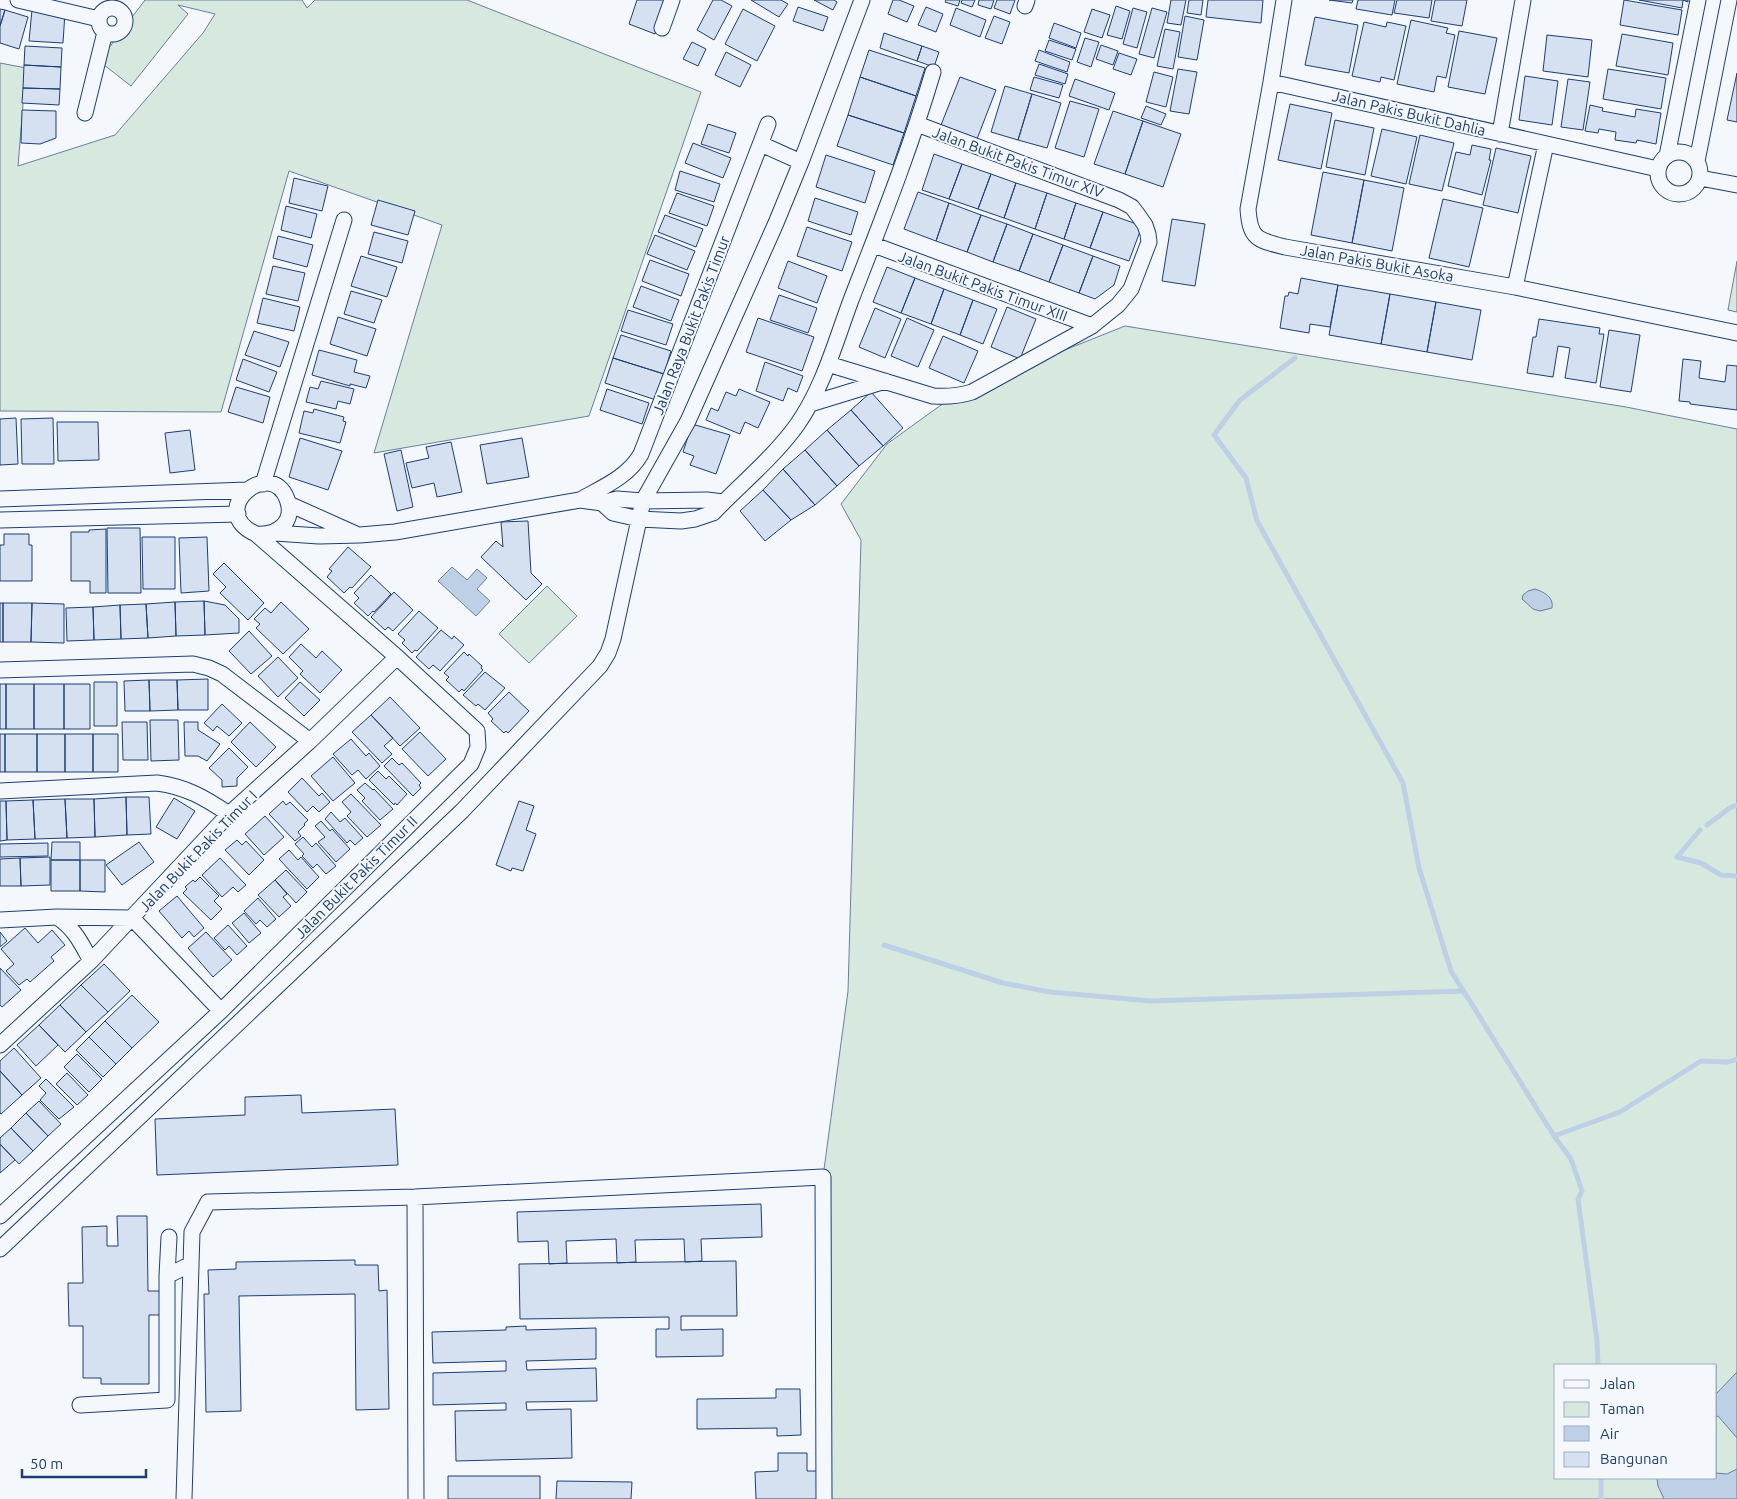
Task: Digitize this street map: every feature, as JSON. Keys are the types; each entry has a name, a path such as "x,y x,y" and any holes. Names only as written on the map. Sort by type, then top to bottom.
{"street":[{"path":"18,0 101,26 85,113"},
{"path":"662,28 672,0"},
{"path":"0,1250 462,811 600,666 608,653 613,639 643,501 688,421 776,222 801,162 862,0"},
{"name":"Jalan Pakis Bukit Asoka","path":"1284,0 1248,209 1249,226 1255,235 1265,242 1284,247 1515,287 1737,333"},
{"path":"1500,134 1523,0"},
{"path":"1667,156 1675,153 1684,153 1691,156 1697,162 1700,169 1700,178 1691,191 1683,194 1667,191 1661,185 1658,169 1667,156 1698,0"},
{"path":"1697,162 1729,0"},
{"name":"Jalan Raya Bukit Pakis Timur","path":"602,503 614,513 639,519 681,521 713,513 762,467 796,426 810,404 828,364 874,245 917,124 933,72"},
{"name":"Jalan Pakis Bukit Dahlia","path":"1271,82 1658,169"},
{"name":"Jalan Raya Bukit Pakis Timur","path":"580,500 616,480 635,463 640,454 768,124"},
{"name":"Jalan Bukit Pakis Timur XIV","path":"828,364 933,396 946,397 972,392 1092,326 1118,305 1131,288 1149,242 1145,225 1132,208 1119,200 917,124"},
{"path":"760,144 801,162"},
{"path":"1515,287 1546,144"},
{"path":"1700,178 1737,185"},
{"path":"263,484 344,220"},
{"name":"Jalan Bukit Pakis Timur XIII","path":"874,245 1092,326"},
{"path":"810,404 886,381"},
{"path":"263,484 272,485 280,489 286,496 289,504 287,521 282,528 275,533 266,535 256,534 244,527 238,514 238,505 241,496 247,490 254,485 263,484"},
{"path":"0,499 247,490"},
{"name":"Jalan Raya Bukit Pakis Timur","path":"275,533 319,536 396,532 580,500 602,503 617,500 707,500 723,502"},
{"name":"Jalan Raya Bukit Pakis Timur","path":"289,504 360,535"},
{"path":"0,520 238,514"},
{"name":"Jalan Bukit Pakis Timur II","path":"0,1216 221,1011 471,764 478,747 477,731 256,534"},
{"name":"Jalan Bukit Pakis Timur I","path":"0,1045 91,961 230,814 397,658"},
{"path":"0,670 200,665 222,674 310,741"},
{"path":"0,791 164,784 190,790 230,814"},
{"path":"0,920 57,917 132,918 221,1011"},
{"path":"57,917 69,925 75,932 91,961"},
{"path":"184,1499 192,1232 208,1202 416,1197 823,1177 824,1499"},
{"path":"416,1197 416,1499"},
{"path":"80,1405 167,1400 168,1237"},
{"path":"167,1276 191,1264"}],"green space":[{"path":"145,0 302,0 307,8 315,0 467,0 701,92 589,416 374,453 442,225 289,171 221,412 0,411 0,63 26,68 18,166 115,135 203,33 215,14 178,5 188,14 131,86 99,61"},
{"path":"1737,261 1737,312 1728,310"},
{"path":"1125,326 1626,407 1737,429 1737,1499 824,1499 823,1177 848,991 861,540 841,504 887,444 959,392"},
{"path":"547,586 577,616 529,663 499,634"}],"water":[{"path":"452,567 467,580 477,569 487,578 477,589 490,601 476,616 438,581"},
{"path":"1535,589 1545,593 1550,598 1552,608 1540,611 1533,609 1522,599 1523,595 1528,591"},
{"path":"1737,1372 1737,1438 1717,1416 1717,1393"},
{"path":"1737,1469 1737,1499 1664,1499 1657,1479 1717,1479 1717,1473 1727,1474"}],"building":[{"path":"637,0 667,0 655,34 629,24"},
{"path":"713,0 721,0 732,6 714,40 697,30"},
{"path":"751,0 781,0 788,4 779,17"},
{"path":"814,0 834,0 837,2 833,10"},
{"path":"893,0 899,0 914,6 907,22 888,14"},
{"path":"946,0 960,0 958,6 945,2"},
{"path":"962,0 975,0 972,7 961,3"},
{"path":"979,0 994,0 991,9 978,5"},
{"path":"997,0 1015,0 1010,14 994,8"},
{"path":"1171,0 1186,0 1181,25 1167,23"},
{"path":"1189,0 1203,0 1201,15 1187,13"},
{"path":"1208,0 1263,0 1261,23 1206,17"},
{"path":"1329,0 1353,0 1352,3"},
{"path":"1358,0 1395,0 1392,15 1356,9"},
{"path":"1397,0 1432,0 1429,18 1394,13"},
{"path":"1435,0 1467,0 1462,26 1431,21"},
{"path":"1624,0 1682,10 1678,35 1620,25"},
{"path":"1639,0 1683,0 1682,8"},
{"path":"1116,6 1130,11 1122,39 1107,35"},
{"path":"798,7 828,17 823,31 793,21"},
{"path":"926,7 943,14 936,32 918,25"},
{"path":"956,8 986,20 980,37 950,25"},
{"path":"1133,8 1147,12 1137,48 1123,44"},
{"path":"1152,8 1167,12 1154,58 1139,54"},
{"path":"0,9 5,10 0,26"},
{"path":"743,9 775,26 757,61 725,44"},
{"path":"1092,9 1110,15 1102,38 1084,32"},
{"path":"5,10 28,17 19,49 0,43 0,26"},
{"path":"32,10 65,12 63,43 29,41"},
{"path":"994,16 1010,22 1002,44 985,38"},
{"path":"1185,16 1204,20 1197,60 1178,57"},
{"path":"1315,17 1358,25 1349,73 1305,65"},
{"path":"1411,20 1448,28 1446,33 1455,35 1446,78 1437,76 1434,92 1397,84"},
{"path":"1364,22 1386,27 1387,22 1406,26 1394,80 1381,77 1380,82 1352,76"},
{"path":"1054,23 1081,33 1076,48 1049,38"},
{"path":"1165,29 1180,32 1173,69 1157,66"},
{"path":"1459,31 1497,38 1485,94 1448,87"},
{"path":"884,33 922,46 917,61 880,48"},
{"path":"1622,34 1673,43 1668,75 1616,66"},
{"path":"1547,35 1592,40 1588,77 1543,71"},
{"path":"1085,38 1099,42 1091,67 1077,62"},
{"path":"1049,40 1076,49 1072,60 1045,51"},
{"path":"692,42 706,49 698,66 683,59"},
{"path":"1101,45 1118,51 1113,65 1096,59"},
{"path":"25,46 62,48 61,67 24,65"},
{"path":"922,46 939,52 934,67 917,61"},
{"path":"869,50 925,68 916,96 860,77"},
{"path":"1039,50 1070,62 1067,72 1035,61"},
{"path":"726,52 751,65 740,87 715,75"},
{"path":"1119,53 1137,59 1131,75 1113,69"},
{"path":"1039,64 1068,74 1065,84 1035,75"},
{"path":"24,65 61,67 60,89 23,88"},
{"path":"1178,69 1197,72 1189,114 1170,111"},
{"path":"1608,69 1666,78 1661,109 1603,99"},
{"path":"1154,72 1173,77 1166,107 1146,102"},
{"path":"1737,73 1737,122 1727,120"},
{"path":"1525,76 1558,81 1552,125 1519,120"},
{"path":"860,77 916,96 904,133 848,115"},
{"path":"960,77 996,90 977,139 941,125"},
{"path":"1034,77 1063,85 1059,98 1030,90"},
{"path":"1075,79 1115,93 1109,110 1069,96"},
{"path":"1568,79 1590,82 1583,130 1561,127"},
{"path":"1005,86 1032,94 1018,140 991,132"},
{"path":"23,88 60,89 59,105 22,103"},
{"path":"1032,94 1061,103 1047,148 1018,140"},
{"path":"1070,101 1099,109 1084,157 1055,148"},
{"path":"1290,104 1332,113 1321,169 1278,160"},
{"path":"1590,105 1603,108 1602,111 1635,117 1636,109 1661,113 1656,144 1637,140 1636,143 1615,140 1616,132 1599,129 1598,133 1585,131"},
{"path":"1146,106 1166,114 1161,125 1141,118"},
{"path":"22,110 56,111 56,138 40,144 21,143"},
{"path":"1113,111 1143,121 1125,174 1094,164"},
{"path":"848,115 904,133 893,165 837,146"},
{"path":"1335,120 1374,128 1365,175 1326,167"},
{"path":"1143,121 1181,134 1163,187 1125,174"},
{"path":"708,124 736,133 729,153 701,144"},
{"path":"1382,129 1417,137 1406,184 1371,176"},
{"path":"1420,135 1454,143 1442,191 1409,184"},
{"path":"693,143 731,158 723,178 685,163"},
{"path":"1472,145 1491,149 1489,160 1491,160 1482,195 1448,186 1456,152 1470,155"},
{"path":"1496,148 1531,156 1518,213 1483,205"},
{"path":"934,154 962,164 949,199 922,190"},
{"path":"826,155 875,171 865,203 816,187"},
{"path":"962,164 991,174 978,209 949,199"},
{"path":"680,171 720,184 714,202 675,190"},
{"path":"1323,172 1364,180 1352,243 1311,235"},
{"path":"991,174 1016,183 1004,218 978,209"},
{"path":"294,178 328,186 322,211 289,203"},
{"path":"1364,180 1404,188 1392,251 1352,243"},
{"path":"1016,183 1047,193 1035,229 1004,218"},
{"path":"918,192 949,203 936,241 904,229"},
{"path":"677,193 714,206 707,226 669,213"},
{"path":"1047,193 1076,203 1064,239 1035,229"},
{"path":"815,198 858,212 851,235 808,221"},
{"path":"1443,199 1483,208 1469,267 1429,258"},
{"path":"378,200 415,211 408,235 371,225"},
{"path":"949,203 981,215 967,252 936,241"},
{"path":"1076,203 1103,212 1090,248 1064,239"},
{"path":"286,206 317,214 311,238 281,230"},
{"path":"1103,212 1142,226 1129,261 1090,248"},
{"path":"665,215 703,229 696,247 658,232"},
{"path":"981,215 1007,224 993,262 967,252"},
{"path":"1172,219 1205,224 1195,286 1162,281"},
{"path":"1007,224 1033,234 1019,271 993,262"},
{"path":"807,227 852,242 842,271 797,256"},
{"path":"374,232 408,241 402,263 368,254"},
{"path":"1033,234 1063,245 1049,282 1019,271"},
{"path":"655,235 695,251 687,270 647,254"},
{"path":"278,236 313,245 307,267 273,258"},
{"path":"1063,245 1093,256 1079,293 1049,282"},
{"path":"361,256 397,267 387,297 351,286"},
{"path":"1093,256 1120,266 1114,285 1095,299 1079,293"},
{"path":"650,260 689,274 681,296 642,281"},
{"path":"788,261 827,276 817,303 778,288"},
{"path":"273,266 305,273 298,301 266,294"},
{"path":"887,267 915,278 901,313 873,302"},
{"path":"915,278 944,289 931,324 901,313"},
{"path":"1301,278 1338,285 1330,327 1310,324 1309,333 1280,328 1285,296 1288,296 1289,292 1298,294"},
{"path":"1338,285 1390,294 1381,344 1329,335"},
{"path":"641,286 679,300 671,321 633,307"},
{"path":"944,289 973,300 960,335 931,324"},
{"path":"351,291 382,300 374,323 344,314"},
{"path":"1390,294 1436,302 1427,352 1381,344"},
{"path":"779,295 817,308 808,333 770,320"},
{"path":"263,298 300,307 294,331 257,323"},
{"path":"973,300 997,309 983,344 960,335"},
{"path":"1436,302 1481,310 1472,360 1427,352"},
{"path":"1007,307 1036,319 1020,359 991,347"},
{"path":"875,308 901,319 885,358 859,347"},
{"path":"628,310 673,324 666,345 621,331"},
{"path":"338,317 376,329 367,356 330,344"},
{"path":"758,318 814,337 802,371 746,352"},
{"path":"907,318 934,330 918,367 891,356"},
{"path":"1539,319 1600,328 1599,334 1604,334 1596,383 1565,378 1570,348 1558,346 1553,377 1527,373 1533,337 1536,337"},
{"path":"1609,330 1640,335 1631,392 1600,387"},
{"path":"254,331 289,342 280,367 245,355"},
{"path":"621,335 671,351 664,374 613,358"},
{"path":"943,336 978,351 964,383 929,368"},
{"path":"319,350 357,360 354,372 370,376 366,388 350,384 350,386 312,375"},
{"path":"613,358 664,374 656,400 605,383"},
{"path":"243,359 277,372 269,392 236,380"},
{"path":"1683,359 1701,361 1699,378 1725,382 1727,365 1737,366 1737,410 1679,401"},
{"path":"765,362 803,376 797,392 788,388 783,401 756,391"},
{"path":"321,381 354,389 350,404 338,401 336,409 306,402 310,387 318,389"},
{"path":"236,387 270,397 263,423 228,412"},
{"path":"607,389 649,403 642,424 600,410"},
{"path":"739,389 770,402 758,428 745,422 740,434 706,420 711,408 718,411 726,392 736,396"},
{"path":"871,392 903,428 883,446 851,410"},
{"path":"314,409 344,417 343,421 346,422 340,443 299,433 304,411 313,413"},
{"path":"851,410 883,446 859,466 827,430"},
{"path":"16,418 18,464 0,465 0,419"},
{"path":"53,418 54,464 22,464 21,419"},
{"path":"57,422 98,422 99,460 58,461"},
{"path":"692,424 730,435 716,474 690,465 694,456 683,452"},
{"path":"190,430 195,470 170,473 165,433"},
{"path":"827,430 859,466 837,486 805,450"},
{"path":"300,438 342,451 328,490 289,477"},
{"path":"522,438 529,477 487,484 480,445"},
{"path":"451,442 462,492 437,497 434,483 412,488 406,463 429,458 426,447"},
{"path":"401,450 413,507 397,511 384,454"},
{"path":"805,450 837,486 815,505 783,469"},
{"path":"783,469 815,505 791,520 763,490"},
{"path":"763,490 791,520 765,541 740,511"},
{"path":"528,521 531,573 542,584 526,600 481,557 496,541 503,547 501,522"},
{"path":"107,528 140,528 141,593 108,593"},
{"path":"106,529 106,593 90,593 90,581 71,581 71,532 89,532 89,530"},
{"path":"4,534 29,534 29,545 32,545 32,581 0,581 0,545 4,545"},
{"path":"142,537 175,537 175,589 143,589"},
{"path":"207,537 209,591 181,593 179,538"},
{"path":"348,547 371,567 352,588 350,587 344,593 327,577 332,571 329,569"},
{"path":"224,563 264,603 248,620 220,593 226,587 213,574"},
{"path":"371,575 391,594 368,616 354,603 359,598 354,593"},
{"path":"394,592 413,610 393,631 388,627 385,630 371,617"},
{"path":"204,601 225,605 239,619 239,633 205,635"},
{"path":"204,601 205,635 176,636 175,602"},
{"path":"175,602 176,636 148,638 146,604"},
{"path":"281,602 309,629 283,654 256,628 260,624 254,619 265,608 271,613"},
{"path":"0,603 3,603 3,642 0,642"},
{"path":"3,603 32,603 31,642 3,642"},
{"path":"32,603 64,604 64,643 31,642"},
{"path":"146,604 148,638 121,639 120,605"},
{"path":"120,605 121,639 94,640 93,607"},
{"path":"93,607 94,640 67,641 66,608"},
{"path":"419,611 438,628 417,651 415,650 412,653 402,643 405,640 398,634"},
{"path":"441,630 452,639 454,636 464,645 440,671 433,665 429,669 416,657"},
{"path":"249,631 272,656 251,674 229,651"},
{"path":"301,644 316,658 322,651 342,670 320,693 300,674 303,671 289,657"},
{"path":"464,652 482,666 483,670 464,691 462,689 459,692 446,680 449,677 444,673"},
{"path":"278,657 298,678 278,697 258,676"},
{"path":"485,672 505,688 485,710 478,704 476,706 463,695"},
{"path":"208,679 208,710 178,710 177,680"},
{"path":"149,680 177,680 178,710 150,711"},
{"path":"149,680 150,711 125,711 124,681"},
{"path":"94,682 117,682 117,726 94,726"},
{"path":"300,682 320,700 304,716 285,698"},
{"path":"0,684 6,684 6,729 0,729"},
{"path":"6,684 34,684 34,729 6,729"},
{"path":"34,684 64,684 64,729 34,729"},
{"path":"64,684 90,684 90,729 64,729"},
{"path":"509,692 529,711 508,733 506,731 504,733 491,721 493,719 488,713"},
{"path":"390,697 420,728 400,746 371,715"},
{"path":"222,704 242,723 229,736 217,726 213,731 204,723"},
{"path":"371,715 393,738 384,746 392,754 382,763 352,732"},
{"path":"150,720 178,720 179,760 151,761"},
{"path":"122,722 147,722 148,760 123,760"},
{"path":"184,722 198,722 198,730 220,744 207,761 198,756 185,756"},
{"path":"250,722 276,747 256,767 231,742"},
{"path":"420,732 446,759 428,776 402,749"},
{"path":"0,734 5,734 5,772 0,772"},
{"path":"5,734 37,734 37,772 5,772"},
{"path":"37,734 65,734 65,772 37,772"},
{"path":"65,734 93,734 93,772 65,772"},
{"path":"93,734 118,734 118,772 93,772"},
{"path":"351,739 366,756 369,753 380,766 366,779 358,770 352,775 333,754"},
{"path":"229,748 248,767 237,778 237,786 222,787 222,780 209,768"},
{"path":"333,757 355,783 333,801 311,776"},
{"path":"392,758 399,765 402,763 421,783 419,785 421,788 413,796 384,766"},
{"path":"378,771 386,779 389,776 407,794 397,805 395,803 394,805 369,780"},
{"path":"302,778 319,796 322,793 330,802 319,812 313,806 307,812 288,792"},
{"path":"365,783 374,789 393,809 380,820 362,801 365,798 357,790"},
{"path":"351,794 381,825 367,837 347,816 351,812 342,802"},
{"path":"126,797 149,797 151,834 127,835"},
{"path":"126,797 127,835 95,837 94,799"},
{"path":"174,798 195,811 177,839 156,827"},
{"path":"65,799 94,799 95,837 67,838"},
{"path":"65,799 67,838 35,839 33,800"},
{"path":"33,800 35,839 7,840 6,801"},
{"path":"0,801 6,801 7,840 0,841"},
{"path":"283,801 286,805 290,802 308,820 298,832 301,836 295,841 269,814"},
{"path":"519,801 534,806 526,830 536,834 523,871 512,868 511,871 496,865"},
{"path":"331,812 340,822 345,818 363,838 355,845 350,840 347,843 325,819"},
{"path":"265,816 284,837 264,855 245,834"},
{"path":"321,821 330,831 332,829 350,849 336,862 318,842 325,837 315,826"},
{"path":"303,837 312,847 316,843 336,866 326,874 317,864 313,868 302,856 304,854 295,844"},
{"path":"237,840 242,845 246,841 264,860 249,875 225,850"},
{"path":"52,842 80,842 80,860 51,860"},
{"path":"139,842 154,862 122,885 106,865"},
{"path":"48,843 48,856 0,857 0,844"},
{"path":"289,850 298,860 301,857 319,877 307,889 279,859"},
{"path":"50,857 50,885 21,886 20,858"},
{"path":"20,858 21,886 0,886 0,859"},
{"path":"220,858 246,885 238,892 233,887 222,897 202,875"},
{"path":"51,860 80,860 80,891 51,891"},
{"path":"80,860 105,860 105,892 80,891"},
{"path":"286,870 307,892 296,903 275,880"},
{"path":"200,877 219,896 214,901 222,909 211,920 183,893 187,889 185,887"},
{"path":"275,880 287,894 283,897 291,906 279,917 258,895"},
{"path":"177,896 204,928 194,937 189,931 182,938 159,911"},
{"path":"258,898 276,919 267,927 260,920 256,924 244,911"},
{"path":"244,913 261,933 249,943 232,923"},
{"path":"228,925 247,946 237,955 229,946 225,950 214,938"},
{"path":"25,928 38,943 52,930 65,945 51,957 54,961 30,982 27,979 19,985 6,971 14,964 1,949"},
{"path":"0,932 7,941 0,947"},
{"path":"206,932 232,960 213,977 188,948"},
{"path":"104,964 130,991 108,1012 81,985"},
{"path":"0,968 21,990 2,1007 0,1005"},
{"path":"81,985 108,1012 86,1032 60,1005"},
{"path":"132,995 159,1022 132,1048 105,1021"},
{"path":"60,1005 86,1032 65,1052 39,1025"},
{"path":"105,1021 132,1048 116,1064 89,1037"},
{"path":"39,1025 58,1045 36,1066 17,1045"},
{"path":"89,1037 116,1064 103,1077 76,1050"},
{"path":"14,1048 41,1078 22,1095 0,1071 0,1061"},
{"path":"77,1054 102,1079 89,1092 64,1067"},
{"path":"0,1071 22,1095 1,1114 0,1113"},
{"path":"67,1073 88,1095 77,1105 56,1084"},
{"path":"46,1079 74,1107 59,1119 40,1100 46,1093 39,1086"},
{"path":"301,1095 302,1113 395,1109 398,1165 157,1175 155,1119 245,1115 245,1097"},
{"path":"39,1101 61,1124 48,1136 26,1113"},
{"path":"26,1113 48,1136 33,1151 11,1128"},
{"path":"11,1128 33,1151 19,1164 0,1144 0,1138"},
{"path":"0,1144 15,1160 0,1173"},
{"path":"761,1204 762,1237 701,1239 702,1261 685,1262 684,1239 635,1240 636,1262 617,1263 616,1239 566,1241 567,1263 549,1264 548,1241 518,1242 517,1212"},
{"path":"117,1216 147,1216 148,1291 162,1291 162,1315 149,1315 149,1384 101,1384 101,1378 83,1378 83,1326 69,1326 68,1283 83,1283 82,1227 107,1226 107,1246 118,1246"},
{"path":"355,1260 355,1265 378,1265 379,1291 387,1290 389,1409 356,1410 355,1294 239,1296 241,1411 206,1412 204,1294 209,1294 208,1270 236,1269 236,1262"},
{"path":"736,1261 737,1316 681,1316 681,1330 723,1329 723,1356 656,1357 656,1329 669,1329 669,1317 520,1319 519,1264"},
{"path":"526,1326 526,1330 596,1328 596,1359 526,1361 527,1370 596,1368 597,1401 526,1402 527,1410 571,1409 572,1458 456,1461 455,1411 506,1410 506,1403 433,1405 433,1373 506,1371 506,1361 433,1363 432,1332 506,1330 506,1327"},
{"path":"776,1389 800,1389 801,1435 777,1436 777,1428 697,1429 697,1399 776,1398"},
{"path":"778,1453 807,1453 807,1471 817,1471 818,1499 756,1499 755,1472 778,1471"},
{"path":"448,1476 540,1476 540,1499 448,1499"},
{"path":"557,1481 632,1482 631,1499 556,1499"}],"waterway":[{"path":"1295,358 1240,400 1214,435 1246,478 1257,521 1403,783 1419,868 1451,971 1554,1136 1571,1159 1582,1191 1578,1199 1597,1341 1598,1364"},
{"path":"1707,825 1731,807 1737,805"},
{"path":"1700,830 1677,857 1701,863 1721,875 1737,876"},
{"path":"884,945 1003,983 1050,992 1151,1001 1463,991"},
{"path":"1554,1136 1620,1112 1701,1061 1728,1062 1737,1059"},
{"path":"1601,1479 1601,1499"}]}
